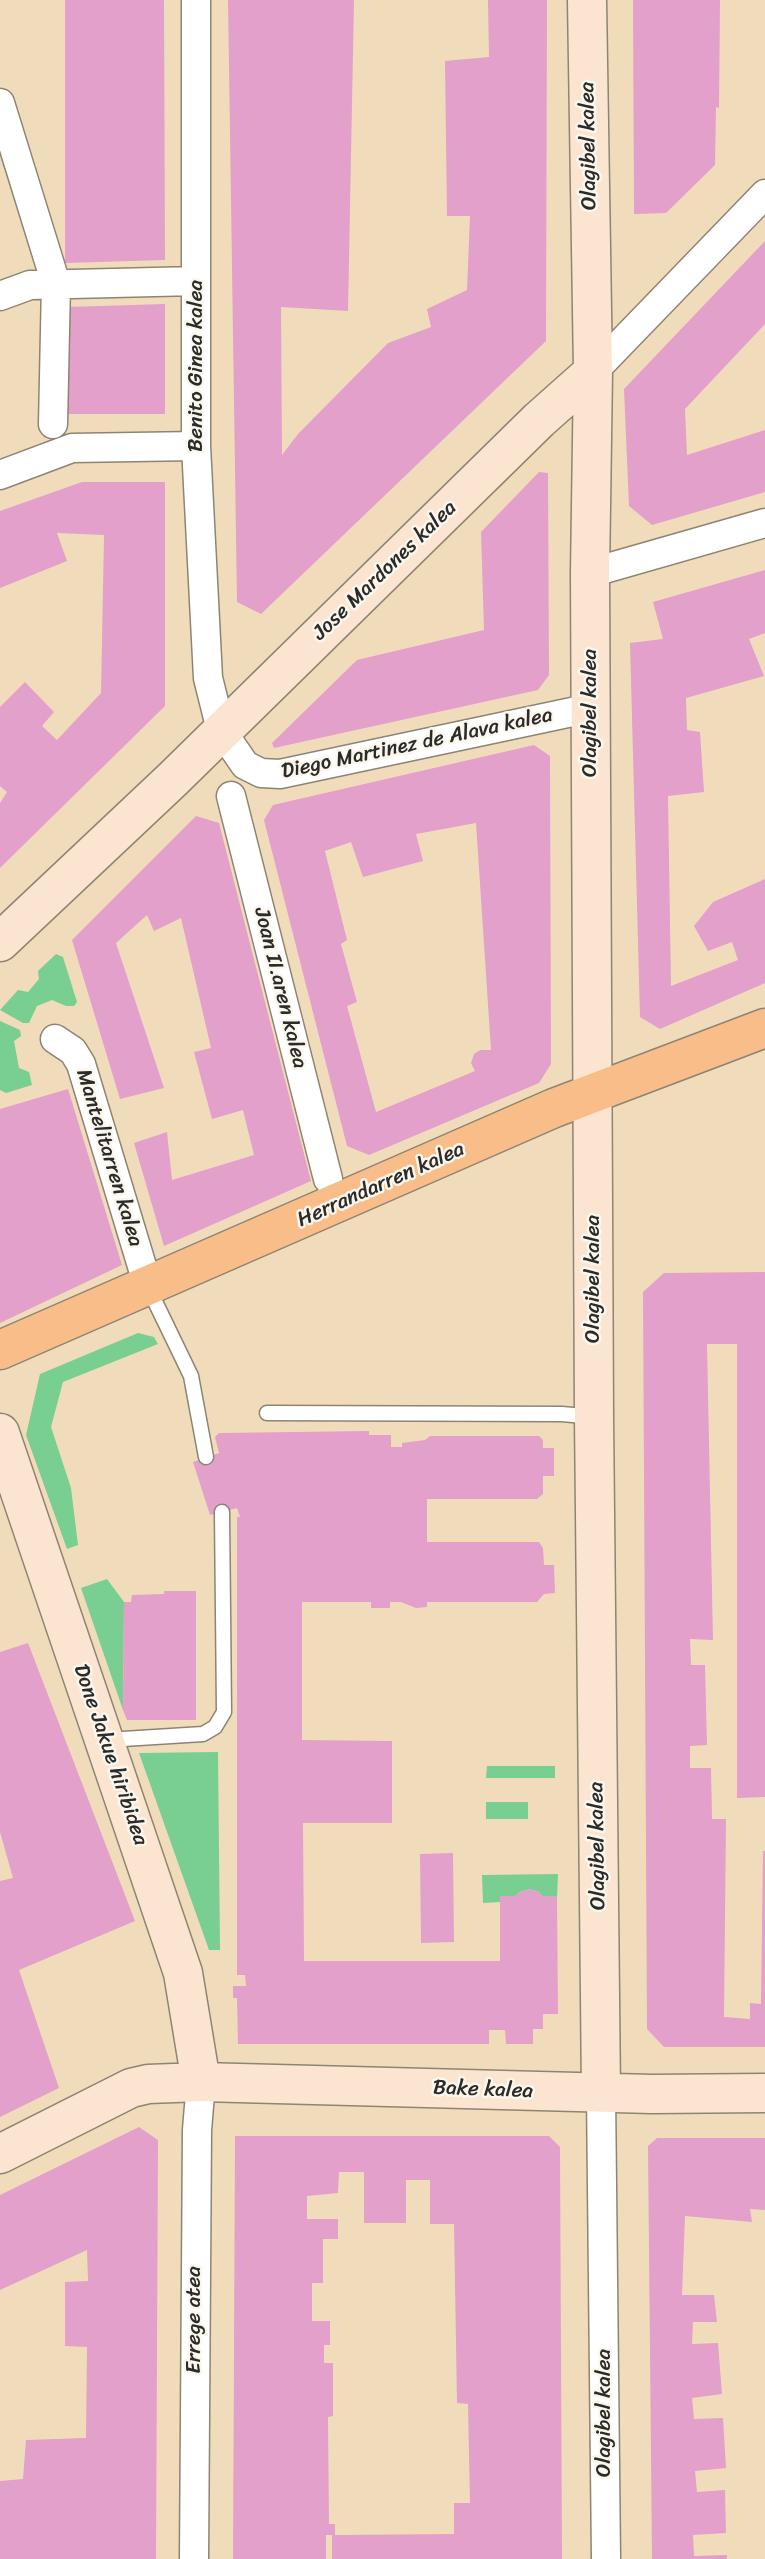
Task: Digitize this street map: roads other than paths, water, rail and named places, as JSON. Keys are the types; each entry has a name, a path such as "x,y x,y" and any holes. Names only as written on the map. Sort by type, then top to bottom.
{"main road":[{"name":"Olagibel kalea","path":"587,0 593,372 590,573 594,1417 601,2093"},
{"name":"Jose Mardones kalea","path":"0,942 539,420 593,372"},
{"name":"Herrandarren kalea","path":"0,1350 593,1092 765,1028"},
{"name":"Done Jakue hiribidea","path":"0,1433 183,1973 201,2082"},
{"name":"Bake kalea","path":"0,2154 131,2088 148,2084 201,2082 601,2093 765,2093"}],"street":[{"name":"Benito Ginea kalea","path":"196,0 196,446 208,678 221,730"},
{"path":"0,103 56,284 53,424"},
{"name":"Jose Mardones kalea","path":"593,372 765,194"},
{"path":"0,296 30,285 197,281"},
{"path":"0,475 72,448 196,446"},
{"path":"590,573 765,523"},
{"name":"Diego Martinez de Alava kalea","path":"221,730 245,765 261,773 280,774 591,708"},
{"name":"Joan II.aren kalea","path":"231,796 328,1179"},
{"name":"Mantelitarren kalea","path":"55,1039 73,1051 81,1064 148,1286"},
{"name":"Errege atea","path":"194,2559 197,2130 201,2082"},
{"name":"Olagibel kalea","path":"601,2093 606,2559"}],"lane":[{"path":"148,1286 191,1376 206,1457"},
{"path":"267,1413 562,1414 594,1417"},
{"path":"106,1740 203,1734 215,1727 224,1712 222,1512"}]}
